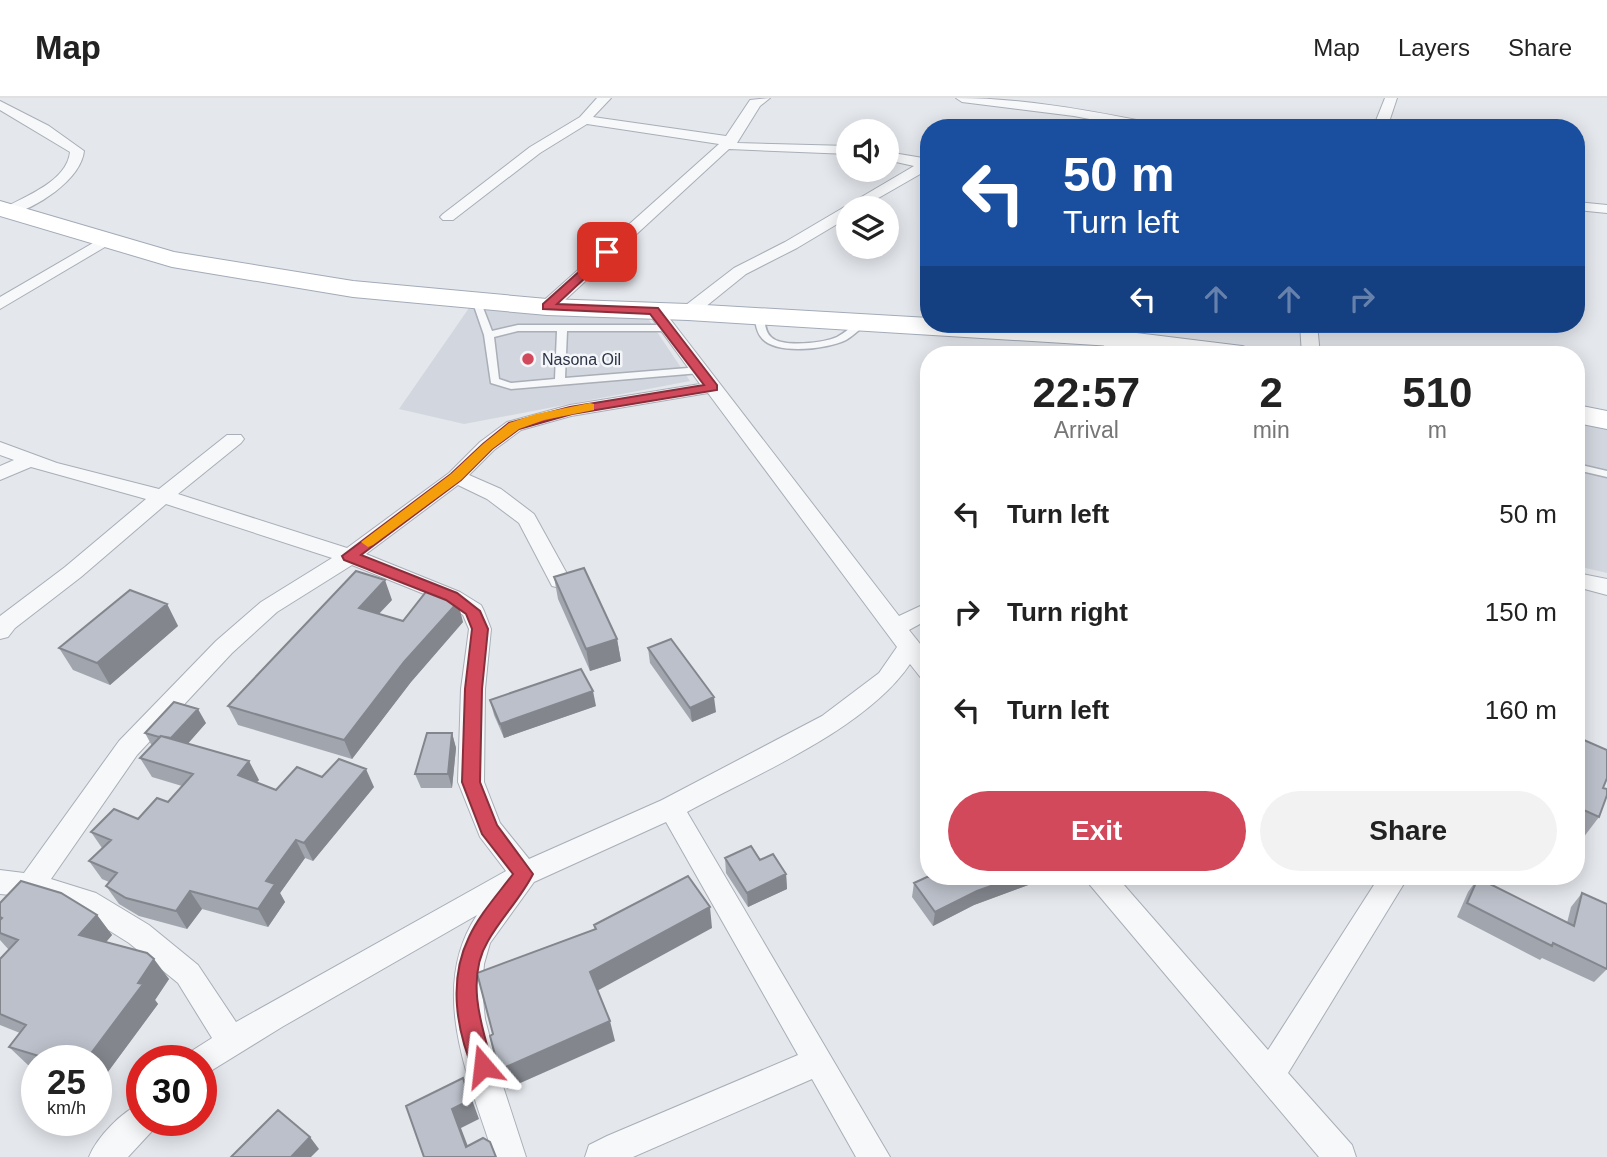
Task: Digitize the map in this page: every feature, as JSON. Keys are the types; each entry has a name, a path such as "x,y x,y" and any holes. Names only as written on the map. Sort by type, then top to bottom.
{"main road":[{"path":"4,209 172,259 353,289 475,300 554,318 759,316 920,327"},
{"path":"978,333 1113,346"},
{"path":"1585,416 1607,420"}],"street":[{"path":"448,217 535,150 585,120 595,105 605,98"},
{"path":"554,318 730,141 755,103 764,98"},
{"path":"962,98 1020,102 1110,119"},
{"path":"1383,119 1391,98"},
{"path":"0,105 44,128 77,151 78,158 70,171 50,188 4,209"},
{"path":"585,120 730,141"},
{"path":"730,141 732,146 740,147 836,150"},
{"path":"899,158 920,162"},
{"path":"873,196 920,169"},
{"path":"1585,207 1607,209"},
{"path":"836,218 740,271 670,317 706,379 920,661"},
{"path":"0,304 106,241"},
{"path":"31,885 128,748 224,647 269,607 350,556 456,477 488,446 514,426 541,417 649,396 706,379"},
{"path":"0,631 15,615 74,572 234,439"},
{"path":"0,448 30,460 162,497 350,556 452,597 472,611 480,629 473,689 471,782 489,829 524,874"},
{"path":"0,474 30,460"},
{"path":"456,477 494,494 527,519 560,581"},
{"path":"1585,582 1607,587"},
{"path":"217,1052 271,1017 524,874 671,808 831,723 887,680 901,638 920,619"},
{"path":"671,808 874,1157"},
{"path":"510,1157 469,1021 466,974 477,939 524,874"},
{"path":"0,881 31,885 86,902 139,934 188,974 232,1042"},
{"path":"1107,885 1340,1157"},
{"path":"1269,1076 1389,885"},
{"path":"601,1157 618,1147 818,1061"},
{"path":"105,1157 126,1135"}],"lane":[{"path":"475,300 489,335 494,381 511,386 560,382 706,379"},
{"path":"489,335 554,318 560,382"},
{"path":"1585,469 1607,474"}],"shaded area":[{"path":"469,308 647,317 690,381 464,424 399,409"},
{"path":"1585,423 1607,427 1607,573 1585,568"}],"building":[{"path":"584,568 617,639 586,649 554,577"},
{"path":"356,571 385,580 359,608 403,621 429,588 455,597 458,602 404,662 344,740 228,706"},
{"path":"130,590 167,604 97,663 59,648"},
{"path":"671,639 714,697 690,708 648,648"},
{"path":"581,669 593,691 500,724 490,700"},
{"path":"174,702 198,709 171,738 145,733"},
{"path":"427,733 452,733 448,774 415,774"},
{"path":"161,736 249,761 238,775 276,790 297,767 322,777 339,759 366,769 304,843 296,840 266,881 275,884 258,909 190,891 176,911 126,898 106,886 117,873 89,861 111,840 91,832 114,809 138,819 157,798 168,802 193,774 140,758"},
{"path":"1585,740 1607,750 1607,778 1603,788 1607,789 1607,795 1599,817 1585,811"},
{"path":"751,846 760,860 773,854 786,874 747,893 725,858"},
{"path":"688,876 710,907 590,972 610,1021 499,1070 490,1036 493,1034 477,973 596,929 594,925"},
{"path":"920,880 920,885 994,885 935,912 914,883"},
{"path":"21,881 61,893 97,915 79,935 147,953 154,959 138,983 143,984 97,1045 21,1045 21,1051 9,1047 26,1025 0,1014 0,959 18,940 0,933 0,903"},
{"path":"1475,885 1492,885 1574,926 1582,893 1607,904 1607,969 1553,943 1552,946 1467,903"},
{"path":"463,1078 470,1100 452,1109 466,1147 483,1138 490,1142 496,1157 424,1157 406,1106"},
{"path":"278,1110 310,1137 291,1157 231,1157"}],"slow traffic":[{"path":"368,542 456,477 488,446 514,426 541,417 590,407"}],"place":[{"name":"Nasona Oil","path":"528,359"}],"route":[{"path":"483,1066 469,1021 466,974 477,939 524,874 489,829 471,782 473,689 480,629 472,611 452,597 350,556 456,477 488,446 514,426 570,411 713,387 654,310 547,307 607,252"}]}
